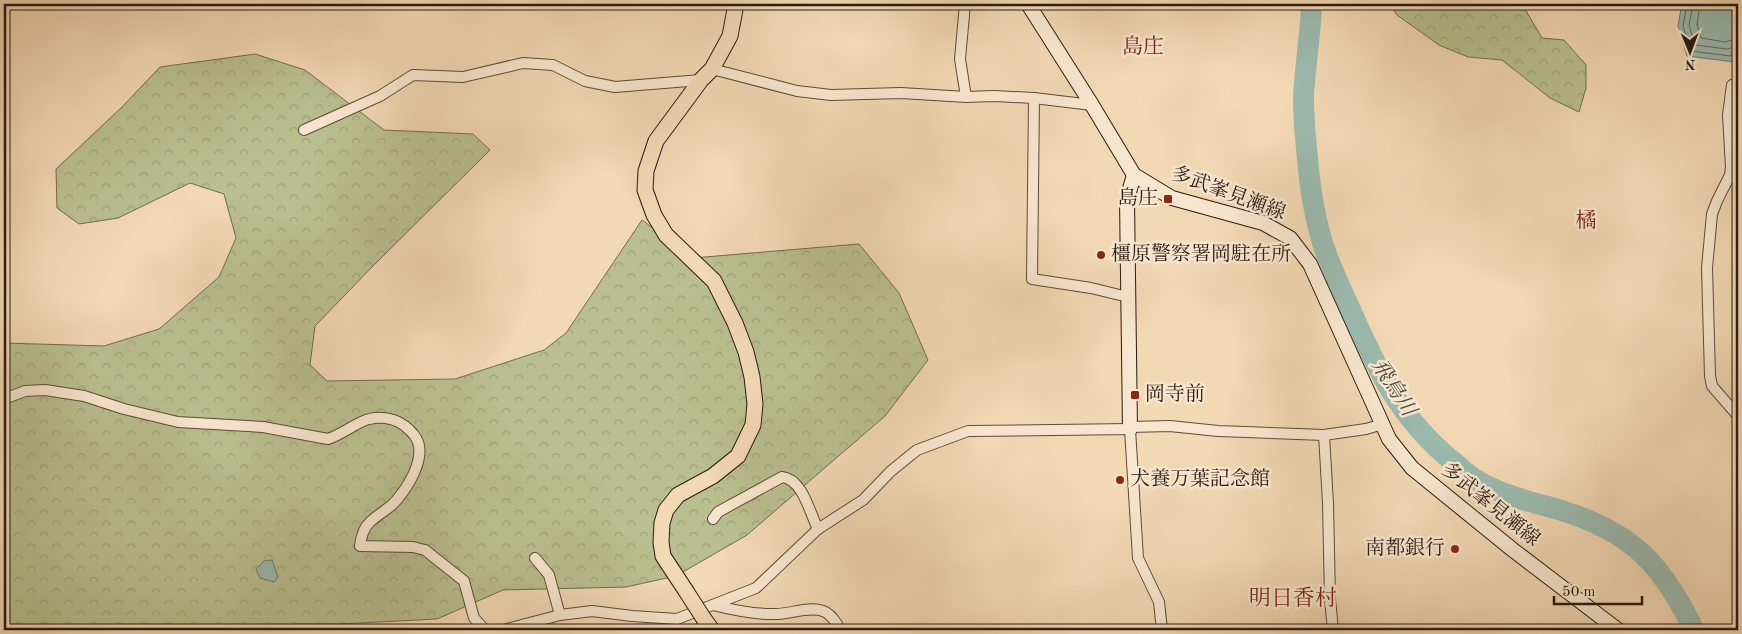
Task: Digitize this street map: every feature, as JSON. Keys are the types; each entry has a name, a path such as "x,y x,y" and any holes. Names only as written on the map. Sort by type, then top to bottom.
{"main road":[{"path":"708,625 663,556 661,542 662,524 666,510 678,495 713,476 738,456 753,425 755,404 752,377 746,352 735,323 714,282 666,236 654,215 645,190 646,171 656,141 706,75 730,36 736,4"},
{"name":"多武峯見瀬線","path":"1028,4 1134,175 1172,198 1263,223 1290,238 1310,264 1389,439 1412,468 1512,550 1618,630"},
{"path":"1130,428 1127,199 1134,175"}],"street":[{"path":"964,4 960,59 966,97"},
{"path":"304,130 380,96 413,75 464,77 523,63 553,65 585,81 615,87 706,75 797,91 832,95 901,93 966,97 994,96 1034,98 1092,105"},
{"path":"1732,85 1728,115 1730,175 1712,214 1708,268 1710,376 1712,386 1738,416"},
{"path":"1034,98 1032,279 1091,288 1128,297"},
{"path":"4,399 25,391 45,390 84,396 124,409 178,422 263,427 328,439 368,419 391,418 407,426 419,441 419,461 399,498 369,522 362,533 360,546 425,550 464,581 474,618 485,630"},
{"path":"503,630 560,615 592,611 677,619 756,588 818,529 862,500 891,471 917,450 968,431 1170,426 1218,431 1324,435 1366,429 1382,424"},
{"path":"1130,428 1138,558 1159,602 1162,630"},
{"path":"1324,435 1328,503 1330,599 1333,630"},
{"path":"713,520 718,512 782,478 788,478 796,484 807,501 818,529"},
{"path":"535,558 549,575 560,615"},
{"path":"713,605 732,610 775,615 822,610 832,616 837,624 836,630"}],"green space":[{"path":"1390,4 1524,4 1526,11 1542,38 1564,40 1586,65 1586,88 1579,112 1550,98 1502,60 1468,57 1439,45 1397,15"},
{"path":"255,54 305,70 384,130 473,134 490,150 315,326 310,365 327,381 455,379 544,350 566,333 642,220 693,258 859,244 899,293 928,360 885,416 747,535 676,576 626,587 503,590 437,619 340,624 294,624 291,630 4,630 4,343 104,346 159,329 219,277 236,238 224,194 190,183 118,218 79,224 57,208 56,169 122,107 160,67"}],"water":[{"path":"1682,4 1738,4 1738,51 1735,62 1687,56 1678,26"},
{"path":"272,560 278,577 274,582 260,578 256,569 264,561"}],"waterway":[{"name":"飛鳥川","path":"1311,4 1304,88 1304,126 1312,199 1332,270 1369,350 1391,391 1419,429 1436,447 1475,479 1508,495 1585,519 1626,540 1657,569 1670,586 1694,630"}],"place":[{"name":"島庄","path":"1168,199"},
{"name":"橿原警察署岡駐在所","path":"1101,255"},
{"name":"岡寺前","path":"1135,395"},
{"name":"犬養万葉記念館","path":"1120,480"},
{"name":"南都銀行","path":"1455,549"}],"district":[{"name":"島庄","path":"1143,47"},
{"name":"橘","path":"1586,221"},
{"name":"明日香村","path":"1293,599"}]}
